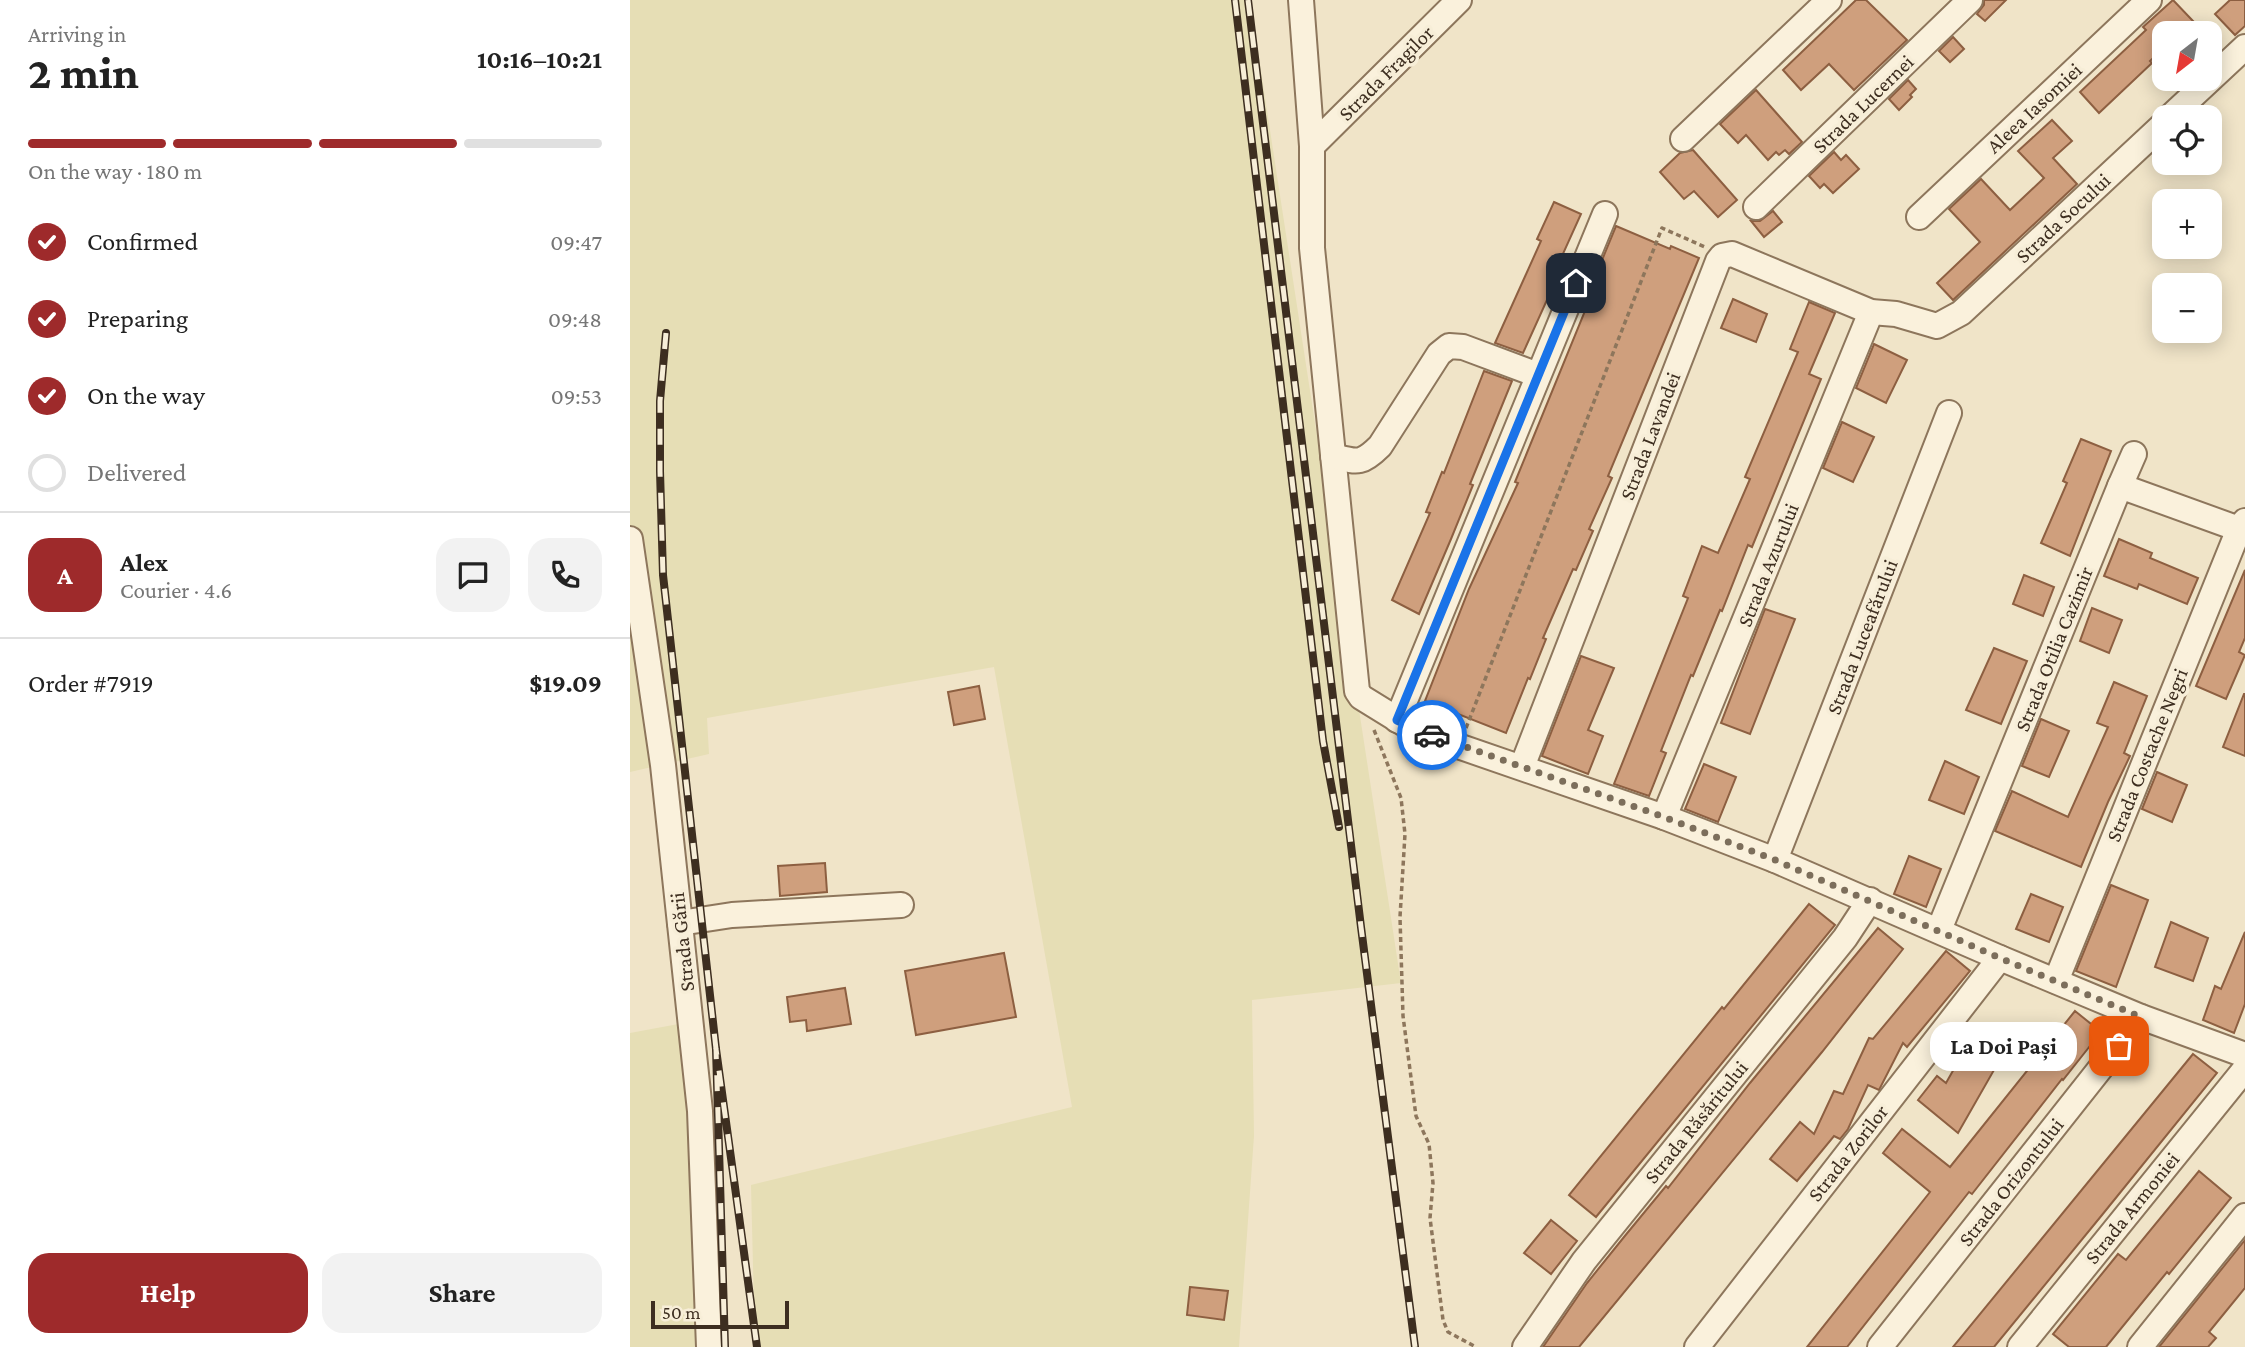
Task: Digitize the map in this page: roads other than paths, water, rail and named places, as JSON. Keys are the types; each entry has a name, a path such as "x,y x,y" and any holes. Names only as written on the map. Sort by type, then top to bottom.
{"street":[{"path":"1301,0 1312,146 1312,248 1357,691 1365,700 1397,720 1458,746 1664,817 1775,860 2141,1017 2245,1055"},
{"name":"Strada Fragilor","path":"1312,146 1460,0"},
{"path":"1683,138 1829,0"},
{"name":"Strada Lucernei","path":"1756,207 1970,0"},
{"name":"Aleea Iasomiei","path":"1919,217 2148,0"},
{"path":"2183,105 2245,47"},
{"name":"Strada Socului","path":"1871,312 1896,314 1937,326 1961,313 2152,134"},
{"path":"1397,720 1605,214"},
{"name":"Strada Lavandei","path":"1522,767 1717,261 1722,256 1732,254 1871,312"},
{"name":"Strada Azurului","path":"1664,817 1871,312"},
{"path":"1333,456 1354,461 1367,459 1380,446 1439,354 1449,346 1463,347 1538,375"},
{"name":"Strada Luceafǎrului","path":"1775,860 1949,413"},
{"name":"Strada Otilia Cazimir","path":"1939,930 2134,454"},
{"path":"2120,486 2242,525"},
{"name":"Strada Costache Negri","path":"2056,981 2242,525"},
{"name":"Strada Gării","path":"630,539 663,765 700,1111 709,1347"},
{"name":"Strada Răsăritului","path":"1525,1347 1584,1261 1845,938 1870,900"},
{"path":"680,923 732,915 901,905"},
{"name":"Strada Zorilor","path":"1697,1347 2000,958"},
{"name":"Strada Orizontului","path":"1881,1347 2141,1017"},
{"name":"Strada Armoniei","path":"2020,1347 2245,1069"},
{"path":"2140,1347 2245,1216"}],"railway":[{"path":"1235,0 1323,741 1339,827"},
{"path":"1248,0 1415,1347"},
{"path":"666,333 660,401 663,575 716,1049"},
{"path":"725,1347 716,1049 757,1347"}],"place":[{"name":"La Doi Pași","path":"2119,1046"}]}
